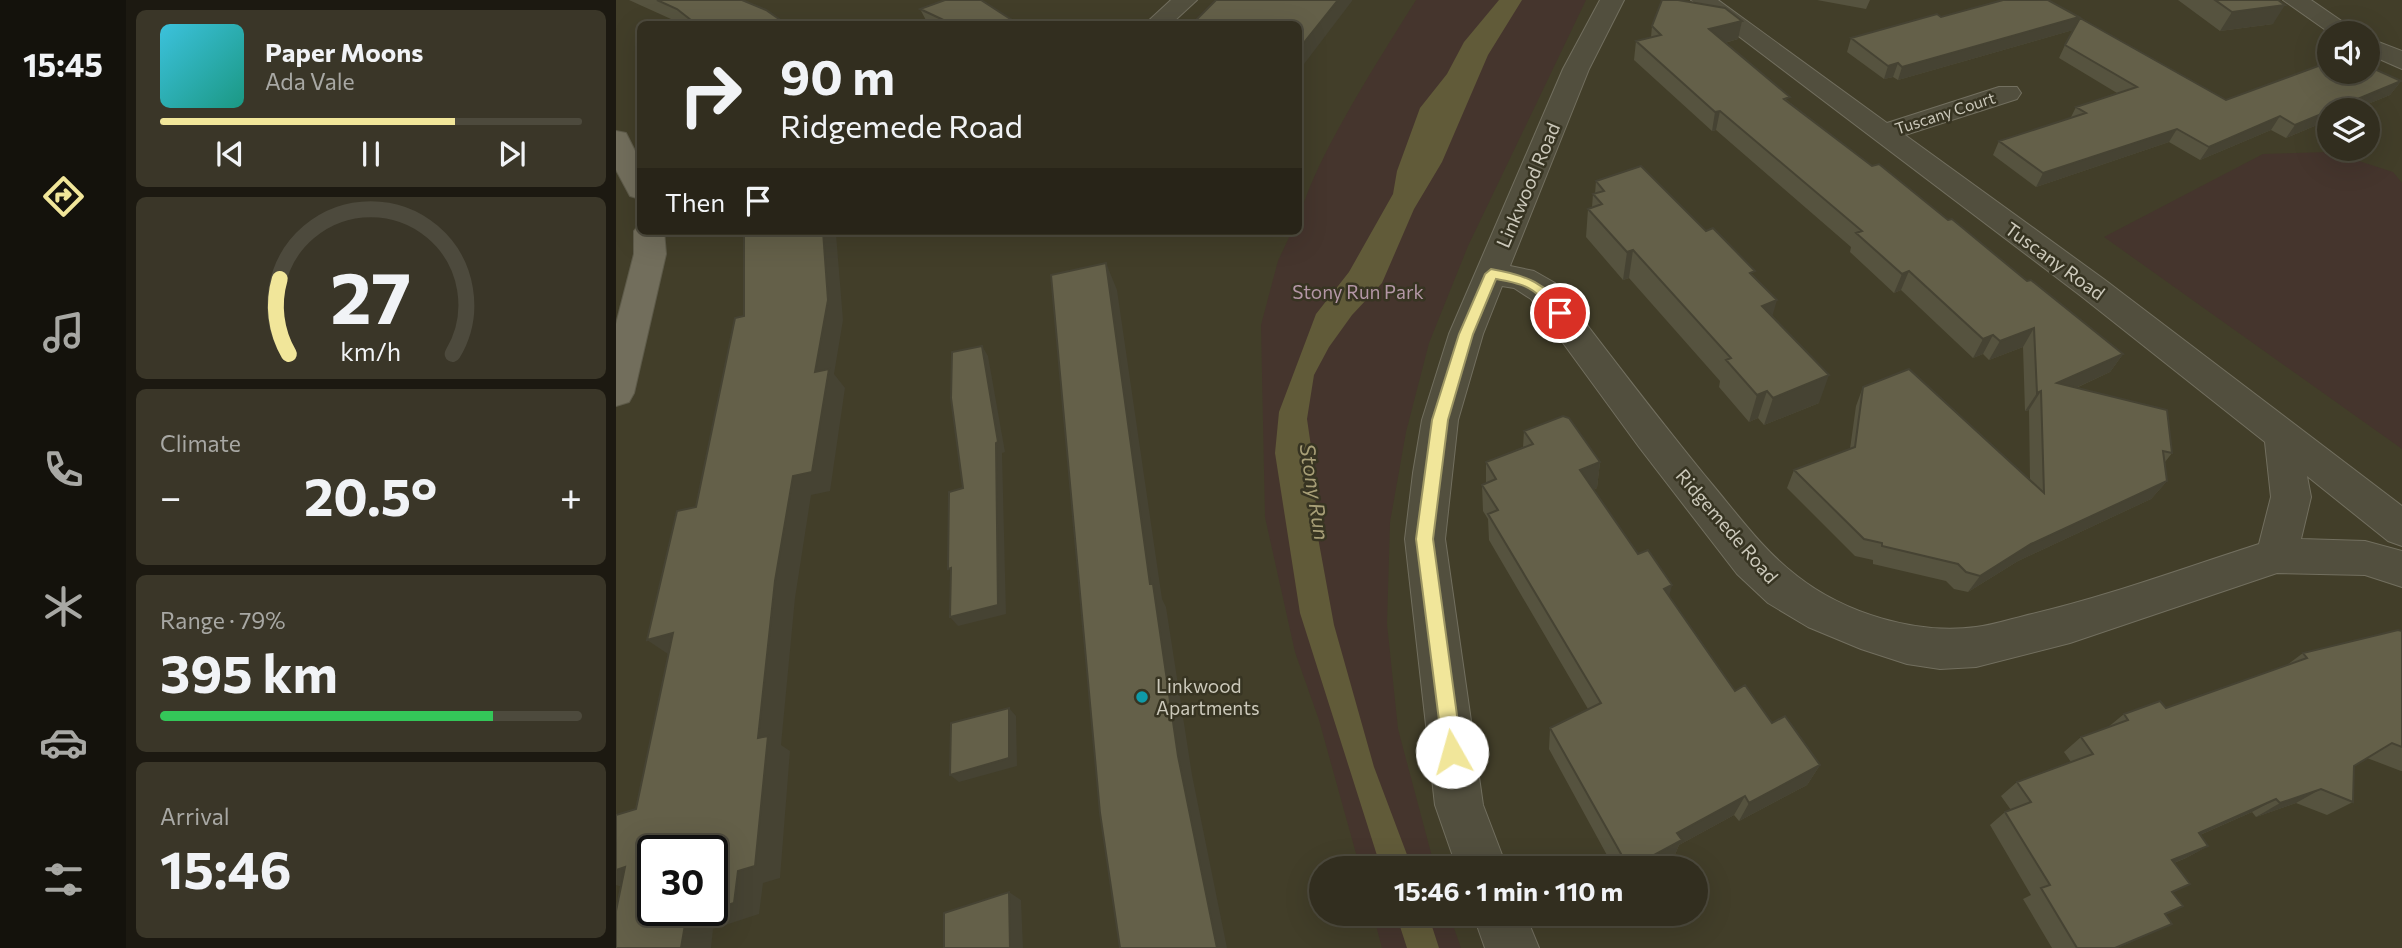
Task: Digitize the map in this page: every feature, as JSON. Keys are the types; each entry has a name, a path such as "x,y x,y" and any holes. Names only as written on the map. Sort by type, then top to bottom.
{"main road":[{"path":"616,139 637,184"},
{"path":"616,393 656,235"}],"street":[{"path":"1160,21 1185,0"},
{"name":"Linkwood Road","path":"1478,856 1460,805 1425,539 1440,420 1466,334 1576,69 1612,0"},
{"name":"Tuscany Road","path":"1703,0 2094,289 2283,439 2402,529"},
{"path":"2295,0 2328,21"},
{"path":"2380,51 2402,61"},
{"name":"Tuscany Court","path":"1883,133 2008,93"},
{"name":"Ridgemede Road","path":"1491,274 1523,279 1543,291 1652,437 1752,562 1783,590 1823,614 1861,630 1907,644 1940,649 1986,645 2070,624 2277,556 2365,558 2402,569"},
{"path":"2277,556 2291,497 2283,439"},
{"path":"1504,926 1512,948"}],"green space":[{"name":"Stony Run Park","path":"1416,0 1586,0 1468,246 1429,343 1406,432 1390,522 1387,624 1398,729 1432,856 1357,856 1319,720 1295,652 1265,517 1261,325 1278,261 1290,235 1302,235 1302,209 1328,148"},
{"path":"2317,152 2317,161 2359,161 2393,172 2402,183 2402,449 2104,237 2263,154"},
{"path":"1376,926 1453,926 1461,948 1382,948"}],"water":[{"name":"Stony Run","path":"1499,0 1522,0 1488,55 1442,162 1414,209 1382,283 1352,315 1329,347 1314,375 1307,419 1314,467 1317,532 1334,625 1374,767 1407,856 1377,856 1300,613 1275,453 1279,412 1316,314 1349,272 1393,194 1397,171 1420,108 1447,74 1464,42"},
{"path":"1400,926 1432,926 1439,948 1407,948"}],"building":[{"path":"657,0 742,0 766,10 782,21 692,21 677,9"},
{"path":"945,0 981,0 1013,21 946,21 920,9"},
{"path":"1216,0 1338,0 1302,45 1302,21 1195,21"},
{"path":"1662,0 1725,8 1742,21 1709,29 1790,97 1784,99 1872,166 1879,164 2123,354 2057,383 2167,410 2172,453 2163,451 2167,481 2031,544 1980,576 1966,572 1958,564 1882,546 1882,543 1864,539 1794,470 1855,447 1863,387 1909,369 2044,493 2041,391 2037,393 2034,328 2000,341 1993,335 1983,339 1909,271 1902,274 1856,233 1862,231 1720,111 1715,112 1636,41 1661,35 1652,26"},
{"path":"2003,0 2048,0 2079,17 1902,67 1898,63 1888,66 1851,38 1937,14 1941,17"},
{"path":"2215,0 2278,0 2285,5 2232,12"},
{"path":"2080,18 2226,100 2317,66 2317,84 2380,84 2380,71 2401,81 2360,98 2317,98 2317,116 2295,125 2280,116 2209,147 2177,129 2043,173 1999,141 2086,113 2076,107 2137,87 2065,45"},
{"path":"1641,166 1706,231 1713,228 1755,271 1750,273 1777,300 1762,306 1829,375 1773,398 1767,391 1757,395 1726,360 1731,358 1633,250 1627,252 1588,209 1602,204 1593,194 1604,191 1596,181"},
{"path":"744,235 823,235 828,300 815,372 829,369 812,472 793,476 775,581 758,738 768,736 755,866 738,871 734,903 728,905 728,835 637,835 637,926 685,926 681,948 616,948 616,911 625,867 616,870 616,815 636,809 673,633 647,640 677,511 696,507 735,318 744,316"},
{"path":"1106,263 1150,584 1153,584 1178,756 1217,948 1120,948 1100,813 1051,275"},
{"path":"982,346 998,442 998,605 950,617 949,492 963,488 951,398 952,352"},
{"path":"1563,416 1569,418 1600,462 1580,470 1638,554 1648,550 1672,585 1664,589 1735,691 1745,685 1772,723 1785,716 1820,765 1749,803 1745,796 1677,833 1682,840 1652,856 1622,856 1550,728 1601,703 1488,514 1498,510 1482,485 1496,479 1486,462 1533,444 1524,431"},
{"path":"2402,631 2402,747 2392,743 2354,766 2353,802 2321,789 2280,803 2276,799 2199,833 2208,846 2172,860 2190,884 2172,892 2183,906 2165,914 2172,924 2115,948 2077,948 2041,888 2050,885 2005,812 2031,802 2017,782 2093,754 2081,737 2128,720 2124,714 2160,701 2166,708 2307,658 2303,653"},
{"path":"1009,708 1009,758 950,775 951,723"},
{"path":"1009,892 1010,948 944,948 944,913"}],"place":[{"name":"Linkwood Apartments","path":"1142,697"}],"route":[{"path":"1452,752 1425,539 1440,420 1466,334 1491,274 1523,279 1543,291 1560,313"}]}
